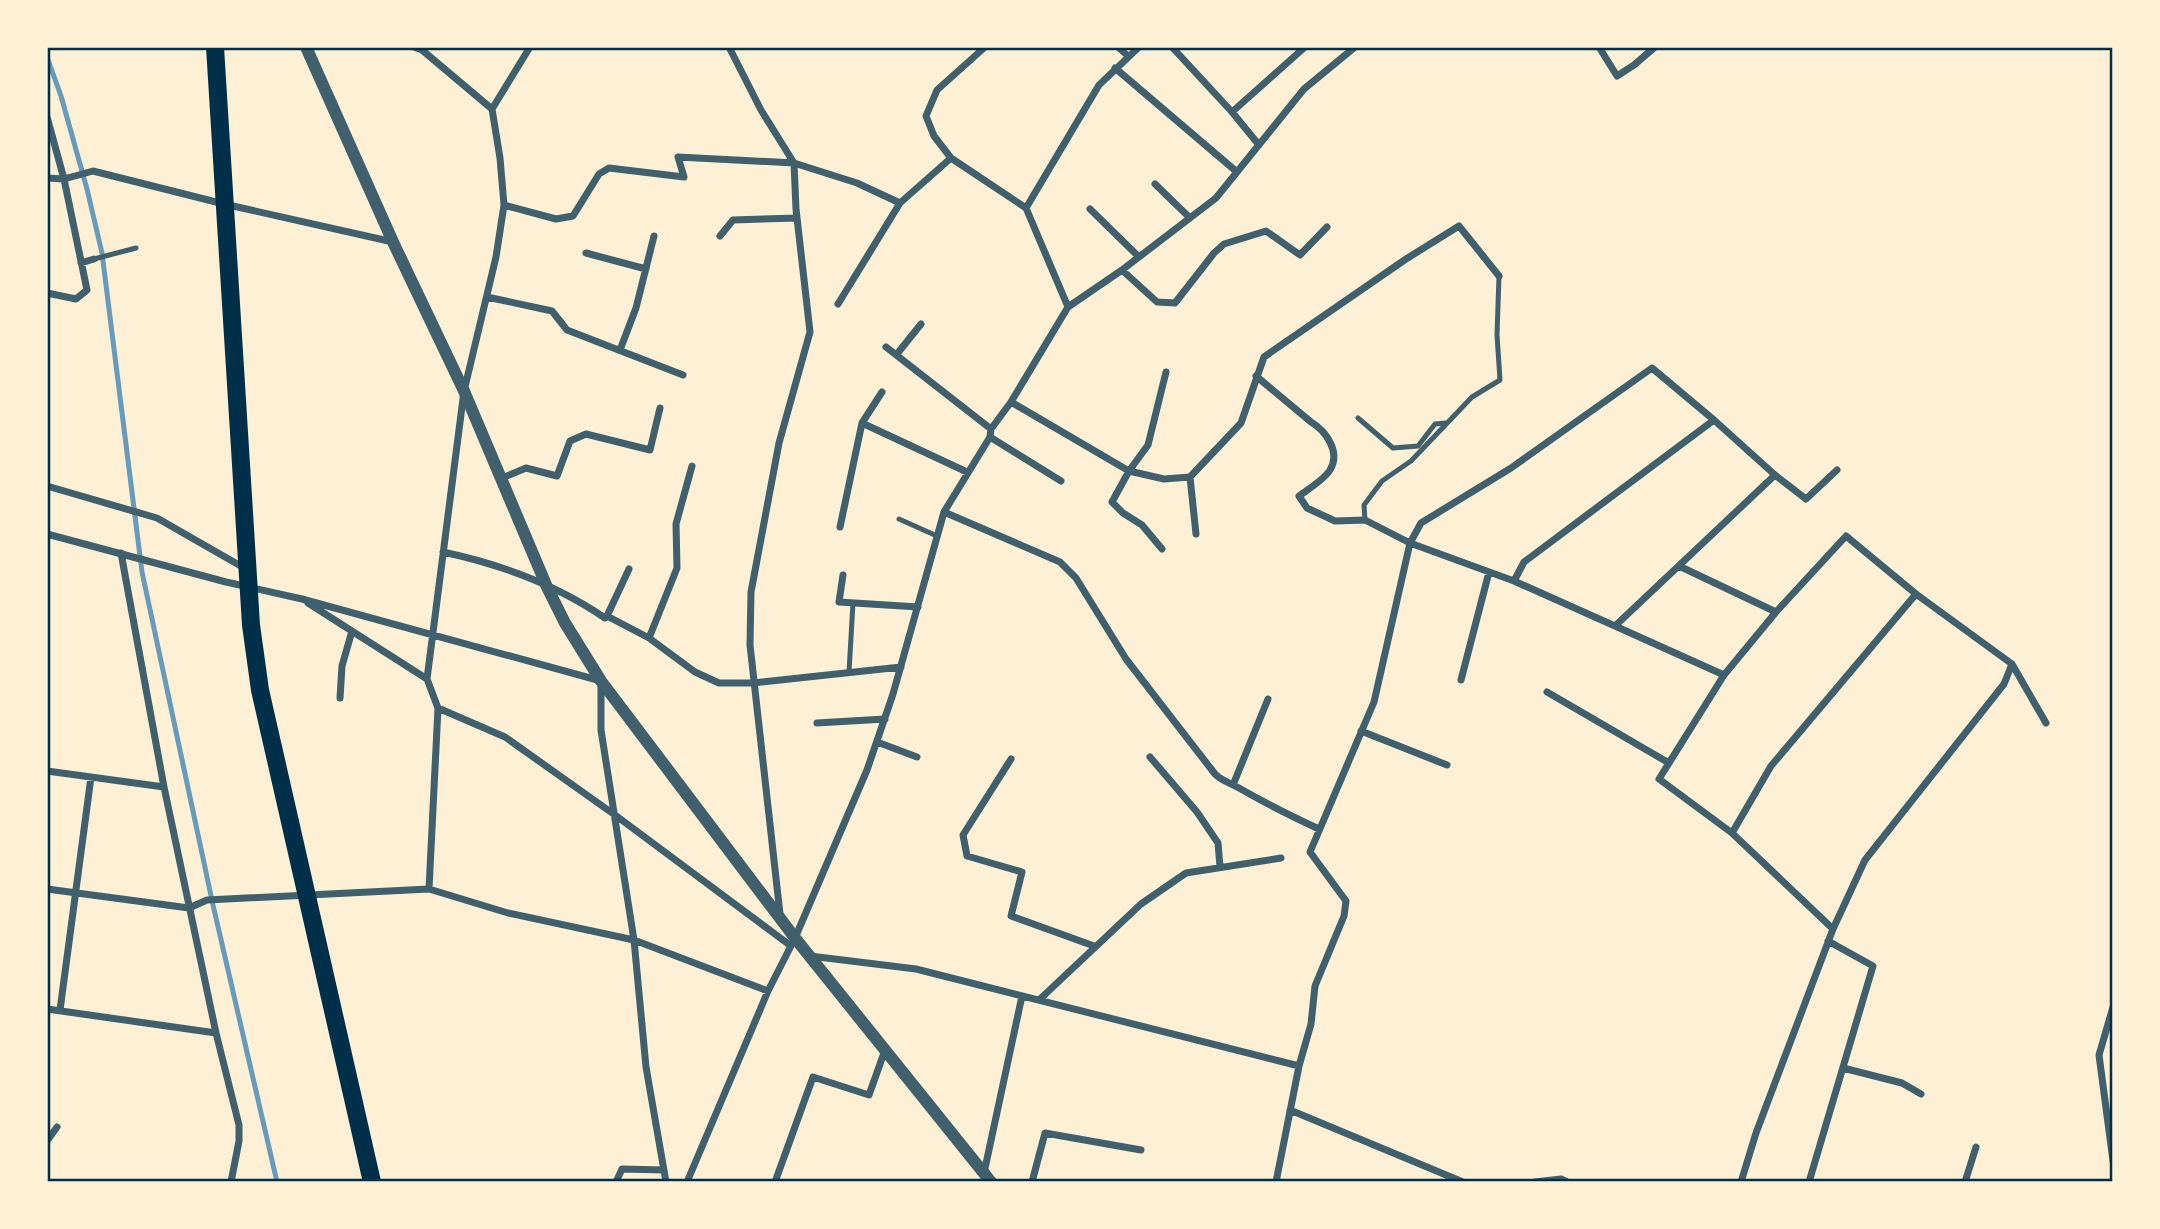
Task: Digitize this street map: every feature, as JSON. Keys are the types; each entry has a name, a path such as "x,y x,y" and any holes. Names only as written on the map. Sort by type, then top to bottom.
{"main road":[{"path":"215,47 251,625 260,690 373,1182"}],"street":[{"path":"306,47 393,242 464,391 547,587 565,623 601,681 780,918 793,942"},
{"path":"429,889 438,708 427,679 464,391 496,257 504,205 492,109 530,47"},
{"path":"729,47 761,110 793,163 810,332 779,443 751,592 750,645 753,683 780,918"},
{"path":"985,47 937,90 926,116 934,136 951,158 1026,208 1068,307"},
{"path":"1118,47 1128,55"},
{"path":"1026,208 1099,85 1139,47"},
{"path":"1172,47 1259,145"},
{"path":"1232,112 1304,47"},
{"path":"687,1182 768,991 793,942 867,770 901,667 944,512 967,472 1068,307 1122,270 1216,198 1304,89 1355,47"},
{"path":"1599,47 1616,76 1655,47"},
{"path":"419,48 492,109"},
{"path":"1115,68 1237,173"},
{"path":"47,117 64,179 87,290 75,299 47,293"},
{"path":"504,205 556,219 573,216 599,174 609,168 684,177 678,157 793,163 857,183 900,203"},
{"path":"838,303 900,203 951,158"},
{"path":"47,178 64,179 93,170 224,204 393,242"},
{"path":"1155,184 1190,218"},
{"path":"1090,209 1139,257"},
{"path":"720,236 733,220 797,218"},
{"path":"1011,402 1129,471 1164,480 1190,477 1241,423 1264,357 1406,259 1460,226 1499,276"},
{"path":"1122,270 1157,302 1175,303 1224,244 1266,231 1300,255 1326,227"},
{"path":"620,350 636,308 654,236"},
{"path":"586,253 646,269"},
{"path":"81,263 94,259"},
{"path":"487,297 552,311 567,330 683,375"},
{"path":"897,354 921,324"},
{"path":"886,347 990,433 1061,481"},
{"path":"1276,1182 1299,1066 1311,1024 1315,986 1344,916 1346,901 1310,852 1374,702 1410,543 1421,523 1511,468 1652,368 1806,499 1837,470"},
{"path":"1163,549 1142,525 1112,502 1129,471 1148,445 1166,372"},
{"path":"1256,376 1319,427 1333,448 1330,472 1299,496 1307,509 1335,521 1365,520 1410,543 1514,581 1724,675"},
{"path":"839,527 862,423 882,392"},
{"path":"502,478 526,468 557,475 570,441 586,434 650,450 660,408"},
{"path":"1514,581 1524,562 1714,420"},
{"path":"862,423 967,472"},
{"path":"649,638 677,568 677,524 692,467"},
{"path":"1615,626 1775,475"},
{"path":"1190,477 1196,534"},
{"path":"47,486 157,518 248,579"},
{"path":"944,512 1060,562 1076,578 1126,659 1214,774 1273,808 1319,829"},
{"path":"47,534 121,553 248,579 302,599 601,681"},
{"path":"1833,929 1732,833 1659,779 1724,675 1776,612 1846,536 1916,594 2012,664 2046,723"},
{"path":"443,552 484,561 566,594 605,618 607,616 649,638 695,672 719,682 753,683 901,667"},
{"path":"121,553 164,787 216,1033 239,1125 239,1141 231,1182"},
{"path":"1679,566 1776,612"},
{"path":"607,616 629,569"},
{"path":"1461,680 1489,572"},
{"path":"843,575 839,603 918,607"},
{"path":"1732,833 1771,766 1916,594"},
{"path":"302,599 427,679"},
{"path":"340,698 342,666 352,631"},
{"path":"1741,1182 1756,1133 1828,941 1865,860 2004,684 2012,664"},
{"path":"601,681 601,730 634,940 646,1067 666,1182"},
{"path":"1547,692 1669,763"},
{"path":"1233,785 1268,699"},
{"path":"438,708 505,737 810,956 987,1177"},
{"path":"817,723 885,719"},
{"path":"1361,730 1447,765"},
{"path":"877,742 917,757"},
{"path":"1150,757 1197,813 1218,843 1220,867"},
{"path":"1011,759 964,835 967,856 1021,872 1010,916 1094,946"},
{"path":"47,771 164,787"},
{"path":"60,1010 91,777"},
{"path":"1039,999 1141,904 1186,873 1282,858"},
{"path":"47,888 189,908 207,900 429,889 508,913 634,940 768,991"},
{"path":"1809,1182 1873,966 1828,941"},
{"path":"810,956 916,970 1299,1066"},
{"path":"987,1177 1022,996"},
{"path":"2113,1007 2099,1055 2113,1161"},
{"path":"47,1009 216,1033"},
{"path":"775,1182 813,1077 869,1095 886,1050"},
{"path":"1843,1068 1902,1083 1921,1094"},
{"path":"1290,1110 1463,1182"},
{"path":"47,1141 57,1127"},
{"path":"1032,1182 1045,1133 1141,1150"},
{"path":"1965,1182 1976,1147"},
{"path":"616,1182 622,1169 664,1170"},
{"path":"1535,1182 1561,1179 1567,1182"}],"lane":[{"path":"94,259 136,248"},
{"path":"1365,520 1364,505 1382,481 1411,461 1472,397 1500,380 1497,335 1499,276"},
{"path":"1358,418 1393,449 1418,446 1435,424 1446,423"},
{"path":"899,519 937,536"},
{"path":"849,672 853,603"}],"waterway":[{"path":"47,57 61,96 102,253 142,572 213,905 277,1182"}]}
